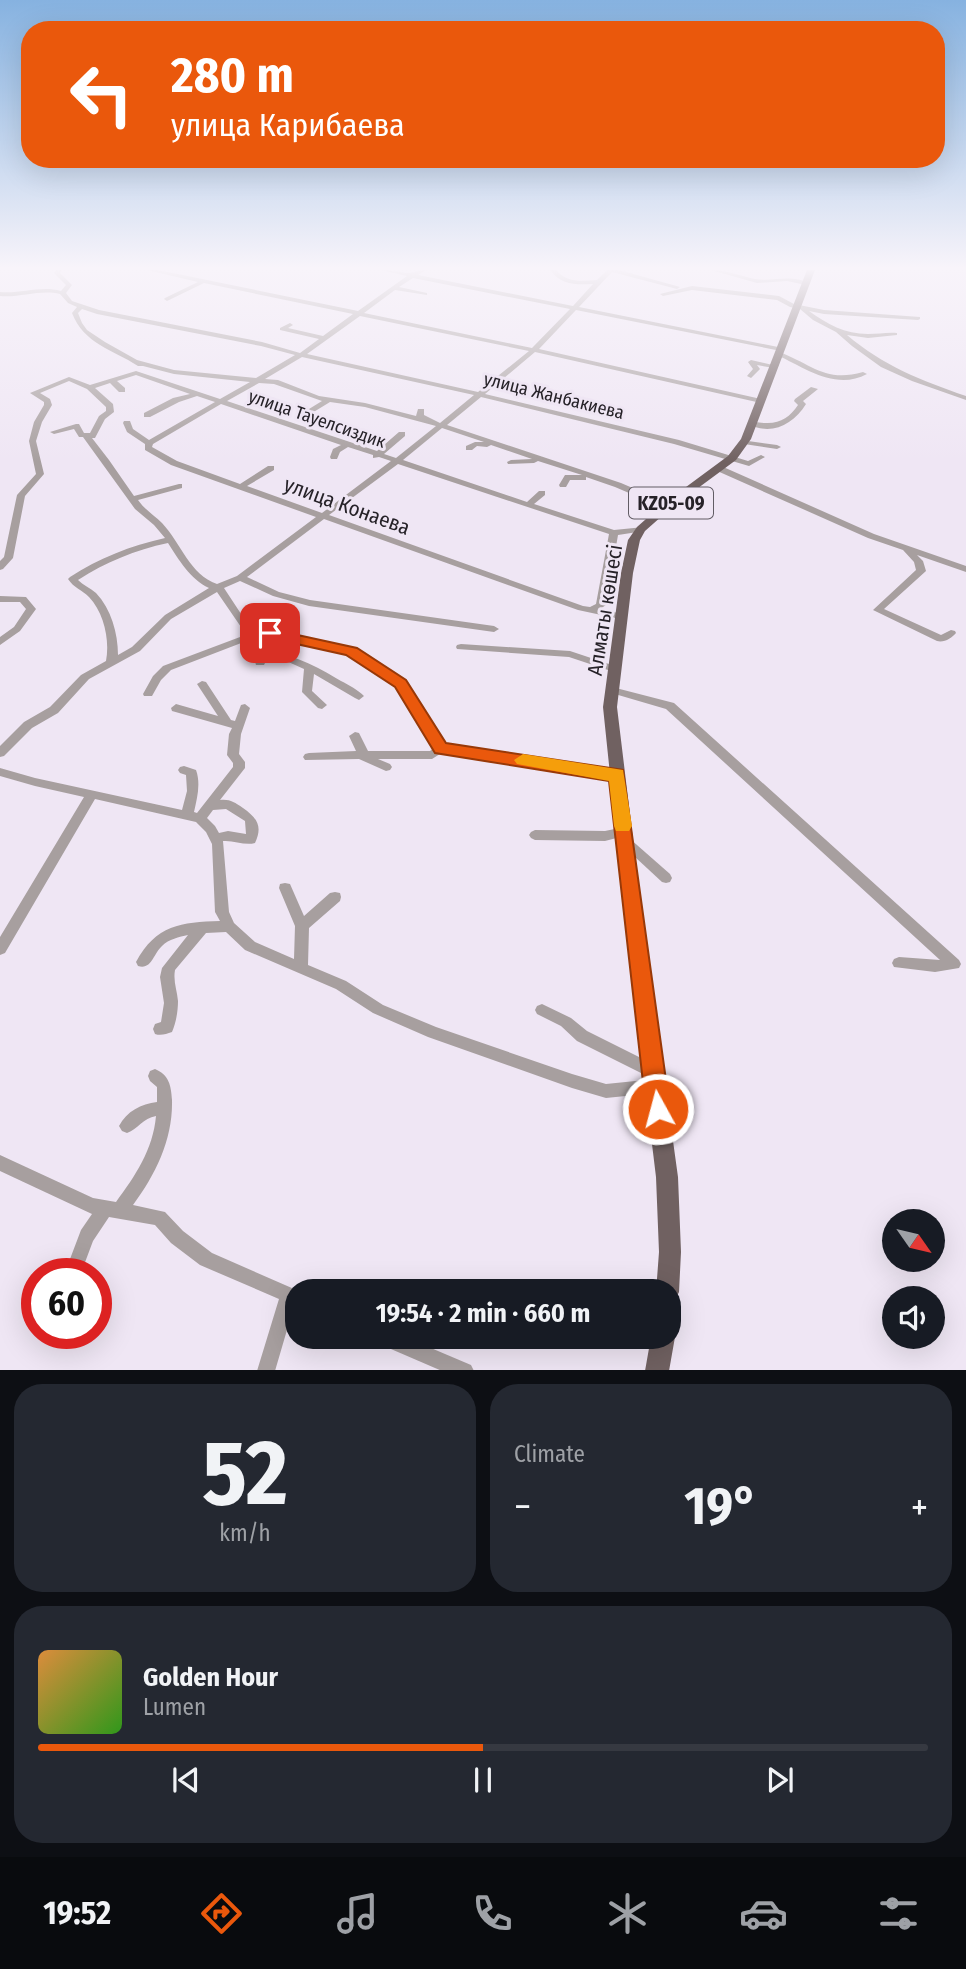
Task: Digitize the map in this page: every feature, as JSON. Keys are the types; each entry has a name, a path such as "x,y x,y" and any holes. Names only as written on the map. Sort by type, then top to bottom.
{"main road":[{"name":"Алматы көшесі","path":"616,771 610,707 629,557 634,540 641,529 667,506 732,458 744,442 787,334"},
{"name":"KZ05-09","path":"616,771 667,1177 670,1252 668,1279"},
{"path":"657,1370 661,1349"}],"street":[{"path":"88,334 138,368"},
{"name":"улица Жанбакиева","path":"215,334 477,394 749,464 761,457"},
{"path":"305,334 324,338"},
{"path":"149,443 301,355 330,334"},
{"path":"458,334 761,401"},
{"path":"0,753 28,725 54,710 85,677 136,649 168,617 208,592 240,578 395,462 534,350 550,334"},
{"path":"704,334 754,344 847,384"},
{"path":"841,334 876,362 902,377 966,398"},
{"path":"848,334 861,337 895,334"},
{"path":"751,376 757,369 751,362 779,353"},
{"path":"90,387 138,368 288,385 318,398 382,408 425,420 565,467 667,506"},
{"name":"улица Тауелсиздик","path":"138,368 194,395 614,533 641,529"},
{"path":"825,385 831,382 847,384 863,374"},
{"path":"0,567 8,558 21,495 40,474 39,459 34,452 32,438 48,405 47,401 34,393 69,379 90,387 110,406 110,412 102,418 97,431 87,438"},
{"path":"111,380 122,390"},
{"path":"752,424 775,427 784,423 799,409 802,404 798,401 814,389"},
{"path":"147,415 176,400 194,395"},
{"path":"312,411 330,399"},
{"path":"421,411 420,416 425,420"},
{"name":"улица Конаева","path":"127,423 130,430 149,443 148,448 174,463 590,610 621,616"},
{"path":"54,432 76,426 82,435 100,450 107,466 136,505 160,526 189,566 210,587 219,588 244,625 253,633 351,651 400,684 441,748"},
{"path":"376,456 402,434"},
{"path":"744,442 777,447"},
{"path":"469,448 481,444 520,452"},
{"path":"334,457 333,454 346,445"},
{"path":"511,462 522,460 565,467"},
{"path":"242,486 271,468"},
{"path":"718,468 871,536 966,569"},
{"path":"563,485 568,477 597,479 607,491"},
{"path":"133,499 179,486"},
{"path":"528,505 542,493"},
{"path":"590,610 601,605 614,533"},
{"path":"111,662 114,648 99,603 93,595 77,586 73,579 111,556 170,540"},
{"path":"903,547 918,561 921,570 878,610 941,639 951,633"},
{"path":"240,578 276,594 309,603 494,629"},
{"path":"0,599 23,599 31,609 22,622 0,642"},
{"path":"253,633 260,658 277,653 359,696"},
{"path":"148,694 157,678 167,668 253,633"},
{"path":"461,647 570,654 614,669"},
{"path":"309,668 307,692 322,705"},
{"path":"193,817 209,806 239,768 239,762 233,755 233,724 202,684"},
{"path":"612,690 670,706 954,964 935,966 899,963"},
{"path":"233,724 245,708"},
{"path":"176,709 233,724"},
{"path":"355,736 363,755 370,762 386,767"},
{"path":"309,757 432,755 441,748 496,755 602,775 616,771"},
{"path":"184,770 192,773 193,817"},
{"path":"0,772 193,817 211,829 215,838 220,865 222,912 229,928 250,946 341,985 378,1009 433,1032 606,1091 654,1079"},
{"path":"0,949 93,794"},
{"path":"209,806 228,804 250,819 253,831 251,840 228,836 215,838"},
{"path":"536,835 624,836 666,878"},
{"path":"285,888 302,926 301,968"},
{"path":"302,926 335,897"},
{"path":"143,962 157,941 166,936 201,929 229,928"},
{"path":"160,1029 167,1027 170,1017 169,968 201,929"},
{"path":"542,1010 566,1021 582,1036 654,1079"},
{"path":"120,1210 141,1182 162,1139 164,1087 161,1080 155,1076"},
{"path":"127,1126 137,1114 153,1108 165,1109"},
{"path":"0,1163 100,1207 159,1218 177,1237 206,1259 285,1294"},
{"path":"78,1258 87,1236 102,1213 100,1207"},
{"path":"266,1370 285,1319"},
{"path":"413,1349 465,1370"}],"slow traffic":[{"path":"523,760 602,775 617,775 623,826"}],"route":[{"path":"270,633 351,651 400,684 441,748 496,755 602,775 617,775 658,1109"}]}
